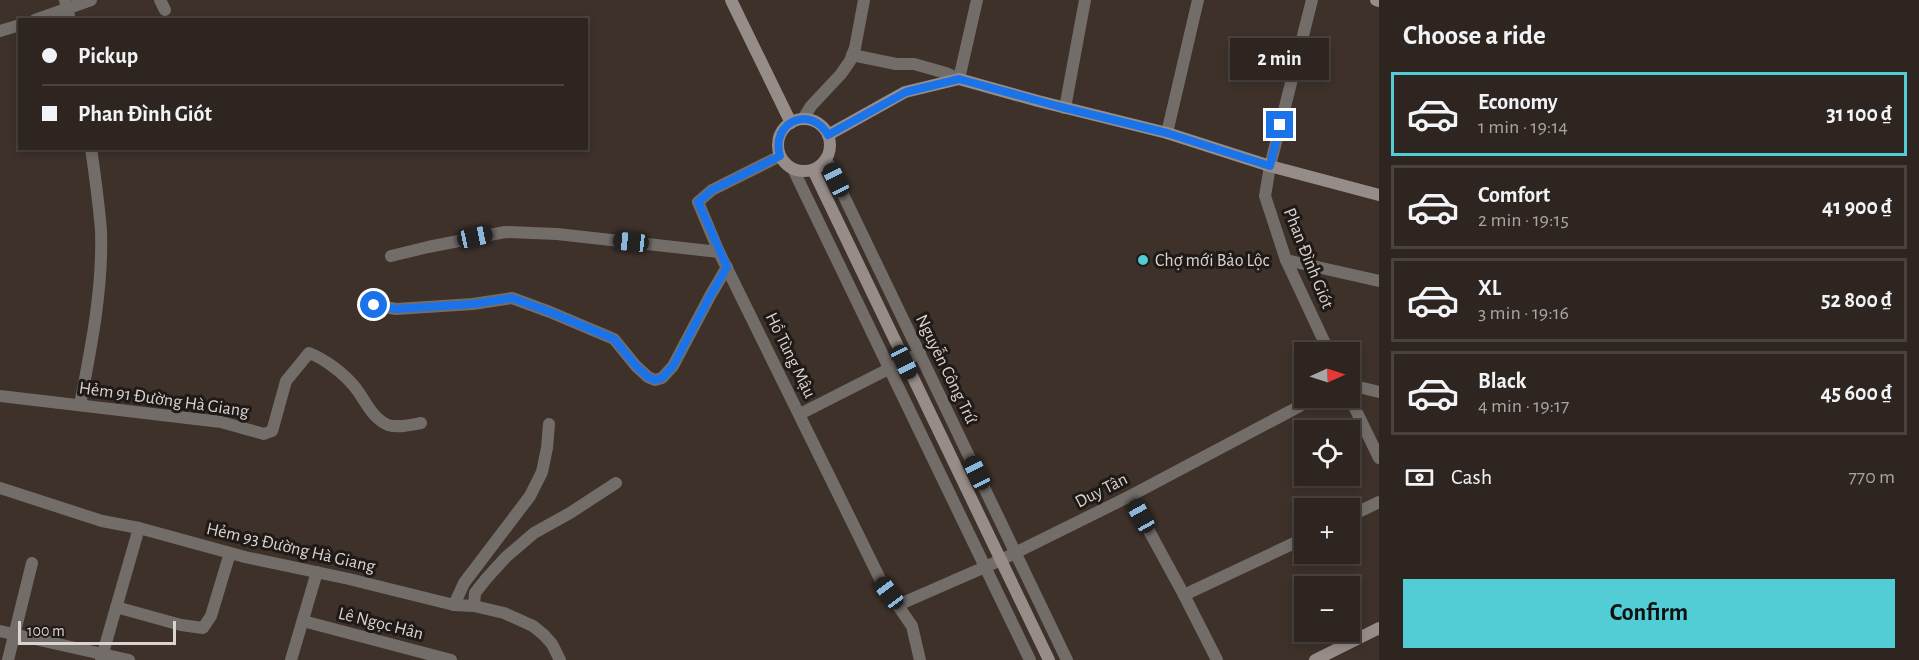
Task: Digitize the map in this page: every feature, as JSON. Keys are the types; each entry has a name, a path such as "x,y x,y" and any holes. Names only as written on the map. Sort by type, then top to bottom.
{"street":[{"path":"41,18 91,0"},
{"path":"731,0 797,121"},
{"path":"864,0 852,55 841,74 797,121 786,126 779,137 778,150 780,156 793,169 888,370 1030,660"},
{"path":"959,79 977,0"},
{"path":"1065,108 1085,0"},
{"path":"1167,133 1198,0"},
{"name":"Phan Đình Giót","path":"1312,0 1270,166 1265,196 1286,260 1324,342"},
{"path":"0,31 18,26"},
{"path":"852,55 896,64 914,64 959,79 1065,108 1167,133 1270,166 1378,192"},
{"path":"828,135 906,92 959,79"},
{"path":"793,169 813,170 826,159 830,147 828,135 820,125 797,121"},
{"path":"80,405 93,335 100,274 101,232 91,150"},
{"name":"Hồ Tùng Mậu","path":"780,156 712,190 698,202 719,252 880,581 912,626 920,660"},
{"name":"Nguyễn Công Trứ","path":"826,159 1067,660"},
{"name":"Nguyễn Công Trứ","path":"813,170 1049,660"},
{"path":"391,256 489,234 513,232 719,252"},
{"path":"1286,260 1379,281"},
{"path":"374,305 396,309 473,304 512,298 614,339 636,366 655,380 662,378 673,366 727,267"},
{"name":"Hẻm 91 Đường Hà Giang","path":"0,396 80,405 99,410 152,413 221,422 264,434 273,428 286,381 309,352 320,357 354,386 369,410 386,424 396,426 421,423"},
{"path":"800,414 920,353"},
{"path":"1360,387 1379,392"},
{"name":"Duy Tân","path":"898,605 1000,561 1130,496 1296,408"},
{"path":"1355,408 1379,458"},
{"path":"453,605 464,583 530,496 542,472 549,424"},
{"path":"474,606 475,593 486,579 534,533 616,483"},
{"name":"Hẻm 93 Đường Hà Giang","path":"0,488 102,521 139,528 230,553 453,605 474,606 504,613 533,626 552,644 560,660"},
{"path":"1130,496 1217,660"},
{"path":"1360,511 1379,502"},
{"path":"102,657 139,528"},
{"path":"1184,595 1294,543"},
{"path":"116,607 181,626 203,628 211,616 230,553"},
{"path":"8,660 32,563"},
{"path":"291,660 317,572"},
{"name":"Lê Ngọc Hân","path":"303,621 451,660"},
{"path":"1315,660 1379,628"},
{"path":"0,630 102,657 129,660"}],"place":[{"name":"Chợ mới Bảo Lộc","path":"1143,260"}],"route":[{"path":"374,305 396,309 473,304 512,298 614,339 636,366 655,380 662,378 673,366 727,267 698,202 712,190 780,156 779,137 786,126 796,120 815,122 825,129 828,135 906,92 959,79 1167,133 1270,166 1280,125"}]}
